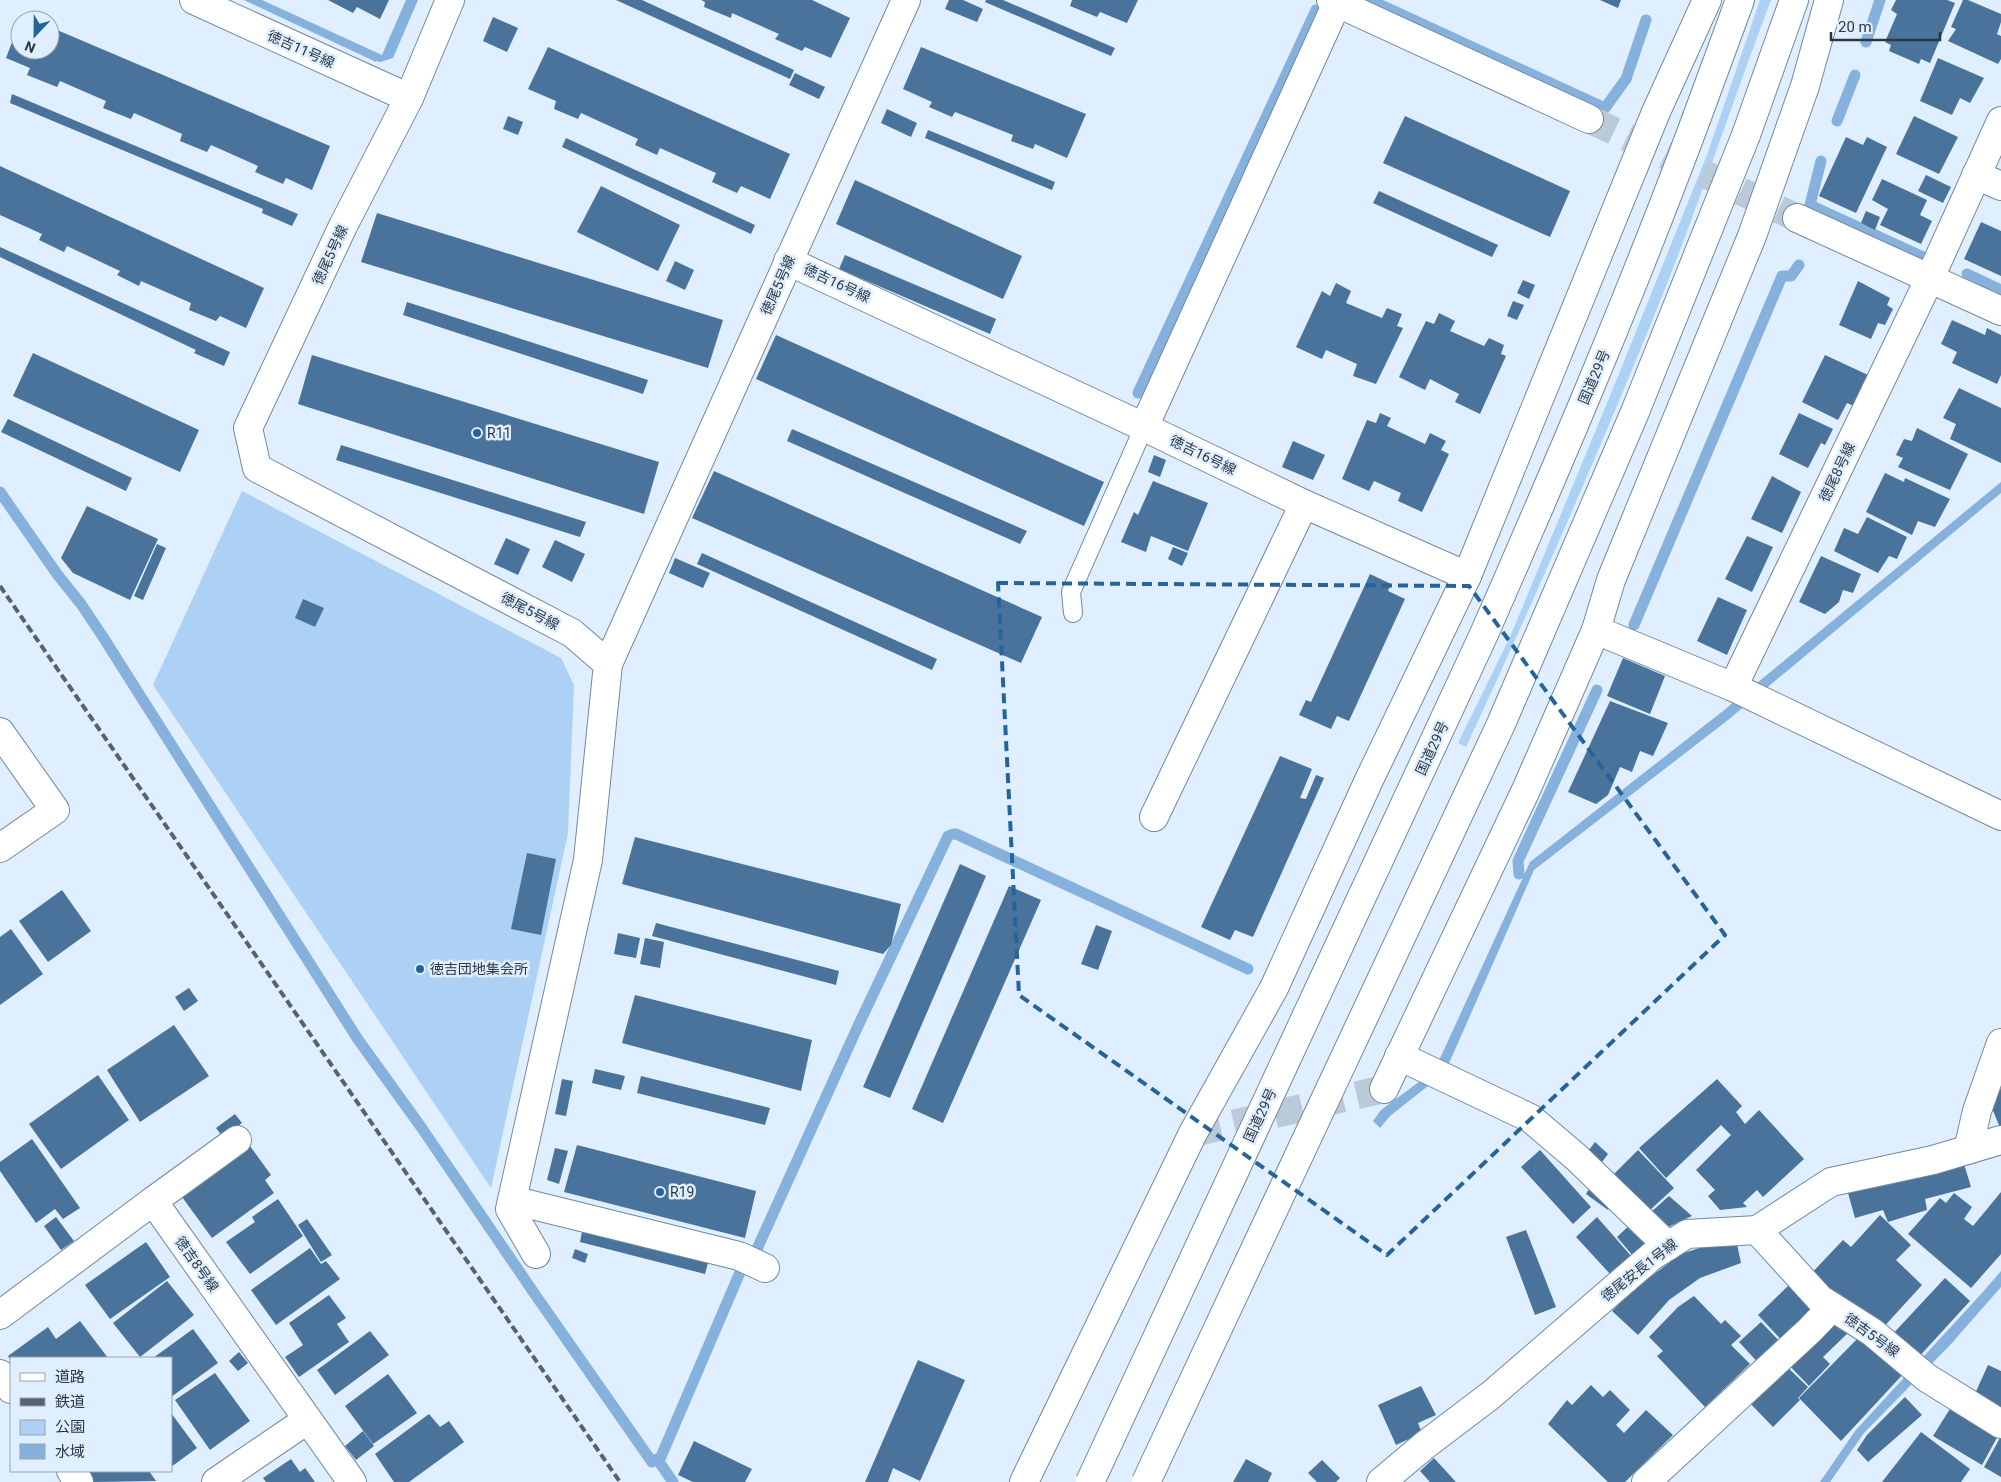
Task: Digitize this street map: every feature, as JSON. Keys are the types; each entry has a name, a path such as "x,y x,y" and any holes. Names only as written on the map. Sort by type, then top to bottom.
{"main road":[{"name":"徳吉11号線","path":"194,0 408,98"},
{"name":"徳尾5号線","path":"450,0 408,98 343,226 248,428 257,468 572,633 608,664 906,0"},
{"path":"1024,1482 1193,1133 1274,988 1369,780 1467,576 1656,112 1707,0"},
{"name":"国道29号","path":"1090,1482 1484,634 1617,322 1697,117 1740,0"},
{"path":"1146,1482 1501,724 1635,412 1746,135 1794,0"},
{"path":"1384,1088 1526,790 1596,630 1610,580 1755,227 1805,86 1828,0"},
{"path":"1144,426 1334,1 1589,119"},
{"name":"徳尾8号線","path":"1733,687 1929,280 2001,121"},
{"path":"1976,175 2001,186"},
{"path":"1797,218 2001,312"},
{"name":"徳吉16号線","path":"788,261 1144,426 1304,504 1467,576"},
{"path":"1154,817 1304,504"},
{"path":"1596,630 1733,687 2001,816"},
{"path":"536,1254 510,1209 588,860 608,664"},
{"path":"0,732 55,810 0,848"},
{"path":"1968,1150 1977,1111 2001,1044"},
{"path":"1399,1056 1530,1118 1576,1156 1668,1246"},
{"path":"0,1315 237,1140"},
{"name":"徳尾安長1号線","path":"1381,1482 1424,1445 1490,1395 1652,1256 1687,1234 1757,1230 1831,1182 1932,1160 2001,1140"},
{"path":"512,1200 739,1256 765,1268"},
{"name":"徳吉8号線","path":"153,1201 352,1482"},
{"name":"徳吉5号線","path":"1757,1230 1820,1299 1872,1332 1927,1378 2001,1424"},
{"path":"1646,1482 1810,1330 1832,1307"},
{"path":"0,1374 10,1388"},
{"path":"216,1482 307,1420"}],"lane":[{"path":"1073,613 1071,592 1144,426"}],"highlighted area":[{"path":"998,583 1469,586 1725,935 1387,1255 1019,995"}],"green space":[{"path":"1760,0 1771,0 1670,277 1563,533 1466,747 1458,743 1510,637 1612,391 1707,155"},
{"path":"242,491 561,658 574,685 568,833 491,1188 153,685"}],"water":[{"path":"244,0 262,0 382,55 406,0 418,0 393,58 376,62"},
{"path":"2001,482 2001,493 1728,720 1534,870 1447,1068 1437,1065 1530,862 1723,711"},
{"path":"1427,1076 1433,1082 1390,1116 1380,1128 1373,1121 1381,1110"},
{"path":"2001,1271 2001,1287 1951,1344 1864,1433 1830,1482 1820,1482 1855,1431"}],"building":[{"path":"328,0 389,0 380,19 357,7 353,13"},
{"path":"616,0 642,0 794,70 790,79"},
{"path":"701,0 812,0 850,18 831,58 805,47 802,51 775,39 779,34 732,13 731,18 704,7 705,2"},
{"path":"949,0 963,0 983,9 977,22 945,9"},
{"path":"986,0 1003,0 1115,48 1111,56 985,2"},
{"path":"1072,0 1138,0 1127,23 1100,12 1097,17 1070,6"},
{"path":"1600,0 1621,0 1618,8"},
{"path":"1896,0 1947,0 1955,3 1930,63 1921,59 1919,64 1889,51 1891,45 1885,42 1897,14 1891,10"},
{"path":"1963,0 1968,0 2001,14 2001,22 1997,34 2001,36 2001,59 1998,64 1948,41 1956,29 1951,27"},
{"path":"493,17 518,28 507,52 483,41"},
{"path":"60,31 330,146 312,190 286,178 283,184 255,172 258,166 211,145 207,152 180,141 182,134 134,113 131,119 103,108 106,101 60,81 57,87 27,75 30,68 11,60 60,60"},
{"path":"10,47 10,60 6,58"},
{"path":"548,47 790,154 770,199 741,186 737,193 712,182 716,173 660,148 657,155 635,145 638,139 581,113 578,119 554,109 556,101 528,89"},
{"path":"921,47 1086,114 1067,158 1035,144 1033,149 1011,141 1013,135 955,112 952,117 929,107 932,102 903,89"},
{"path":"1938,58 1984,78 1970,103 1960,98 1952,115 1920,101"},
{"path":"795,73 825,87 819,99 789,85"},
{"path":"12,94 298,214 292,226 262,213 263,209 10,103"},
{"path":"887,109 917,123 911,137 881,123"},
{"path":"508,116 523,122 518,135 503,129"},
{"path":"1405,116 1570,191 1550,237 1383,163"},
{"path":"1914,116 1958,137 1939,174 1896,154"},
{"path":"928,130 1055,182 1052,190 925,138"},
{"path":"1846,137 1863,145 1867,137 1887,147 1856,213 1819,196"},
{"path":"566,138 755,225 751,234 562,147"},
{"path":"0,166 264,288 246,328 220,316 216,321 189,310 191,303 141,281 139,286 117,275 120,271 67,246 64,252 39,240 42,234 0,215"},
{"path":"1926,175 1951,187 1943,203 1918,191"},
{"path":"1882,179 1927,200 1920,215 1932,221 1921,244 1880,225 1888,209 1872,200"},
{"path":"855,180 1022,256 1003,299 836,224"},
{"path":"601,186 680,225 658,271 577,232"},
{"path":"1379,191 1498,245 1492,257 1373,203"},
{"path":"1866,211 1880,217 1875,230 1861,223"},
{"path":"377,213 723,320 708,368 361,262"},
{"path":"1981,222 2001,231 2001,276 1964,259"},
{"path":"0,247 230,352 224,366 194,353 196,350 0,257"},
{"path":"845,255 996,319 990,334 839,269"},
{"path":"675,261 694,270 685,290 666,281"},
{"path":"1523,280 1535,285 1529,299 1517,293"},
{"path":"1858,281 1890,298 1887,305 1893,309 1885,325 1878,323 1871,339 1839,325"},
{"path":"1336,283 1351,291 1346,303 1382,318 1387,308 1402,314 1397,326 1403,328 1376,384 1353,376 1357,364 1326,350 1322,359 1296,347 1322,291 1330,296"},
{"path":"1513,301 1524,305 1517,320 1507,316"},
{"path":"407,302 648,380 643,394 403,315"},
{"path":"1439,313 1455,321 1450,331 1484,346 1489,338 1504,345 1501,354 1506,356 1480,414 1455,402 1459,394 1430,379 1425,390 1399,377 1426,321 1434,324"},
{"path":"1952,320 1985,335 1987,328 2001,335 2001,375 1997,384 1952,363 1957,352 1941,344"},
{"path":"776,335 1104,482 1084,526 756,379"},
{"path":"33,353 199,430 180,472 13,396"},
{"name":"R11","path":"312,355 659,462 644,514 298,404"},
{"path":"1825,355 1868,375 1854,406 1847,403 1838,420 1802,402"},
{"path":"1959,388 2001,408 2001,463 1950,439 1956,424 1943,418"},
{"path":"1380,413 1391,418 1387,426 1425,444 1430,433 1446,441 1441,450 1449,454 1422,512 1398,501 1401,493 1374,481 1369,491 1342,479 1367,420 1376,423"},
{"path":"1799,413 1833,429 1825,445 1821,443 1808,468 1779,454"},
{"path":"8,419 132,478 126,491 1,432"},
{"path":"1917,428 1968,454 1950,490 1898,467 1903,458 1896,455 1904,439 1912,441"},
{"path":"792,429 1027,531 1020,544 787,441"},
{"path":"1293,441 1325,455 1313,480 1282,467"},
{"path":"341,445 586,522 580,537 336,460"},
{"path":"1154,455 1166,460 1160,477 1148,472"},
{"path":"714,471 1042,617 1021,663 692,518"},
{"path":"1885,473 1904,482 1905,478 1950,499 1935,527 1918,521 1912,535 1866,512"},
{"path":"1772,476 1801,492 1782,533 1751,519"},
{"path":"1153,481 1208,503 1188,551 1151,536 1146,552 1121,542 1134,512 1138,515"},
{"path":"87,506 158,539 130,600 73,573 61,558"},
{"path":"1867,517 1907,537 1897,559 1889,556 1878,573 1834,551 1844,528 1858,534"},
{"path":"1747,536 1773,547 1752,592 1725,579"},
{"path":"506,538 530,549 518,575 494,564"},
{"path":"555,540 585,554 572,582 542,567"},
{"path":"157,544 166,548 143,600 134,596"},
{"path":"1173,547 1188,553 1182,566 1168,559"},
{"path":"702,553 937,659 932,670 697,564"},
{"path":"1821,556 1861,574 1853,593 1843,590 1839,602 1825,614 1799,602"},
{"path":"675,558 710,573 703,588 669,573"},
{"path":"1370,574 1391,584 1388,591 1405,599 1349,721 1337,716 1331,729 1299,715 1306,700 1311,702"},
{"path":"1718,597 1747,610 1727,655 1697,641"},
{"path":"303,599 324,608 315,627 295,618"},
{"path":"1623,658 1665,676 1650,714 1607,696"},
{"path":"1610,701 1668,723 1653,756 1640,751 1632,772 1620,767 1608,795 1596,804 1568,792"},
{"path":"1280,756 1312,769 1300,798 1306,799 1316,775 1324,778 1253,937 1235,930 1230,940 1201,927"},
{"path":"635,837 901,904 891,945 883,954 622,884"},
{"path":"527,853 556,859 541,935 511,929"},
{"path":"960,864 986,876 890,1098 863,1087"},
{"path":"1009,886 1041,900 943,1123 912,1109"},
{"path":"62,890 91,931 48,962 19,921"},
{"path":"656,923 839,971 836,985 652,936"},
{"path":"1096,925 1112,931 1098,970 1081,964"},
{"path":"11,929 43,974 0,1005 0,937"},
{"path":"618,933 640,938 636,958 614,954"},
{"path":"645,938 664,942 660,968 640,964"},
{"path":"189,988 198,1001 184,1011 175,997"},
{"path":"635,995 812,1040 801,1091 622,1043"},
{"path":"174,1025 209,1076 140,1122 107,1070"},
{"path":"595,1069 625,1076 621,1090 592,1083"},
{"path":"98,1075 129,1120 61,1169 29,1124"},
{"path":"641,1076 770,1108 765,1125 637,1093"},
{"path":"562,1079 573,1081 566,1116 555,1114"},
{"path":"1717,1079 1742,1106 1736,1112 1745,1124 1759,1110 1804,1159 1763,1197 1757,1190 1743,1203 1747,1207 1720,1210 1708,1196 1715,1190 1696,1170 1731,1135 1721,1125 1666,1178 1639,1148"},
{"path":"2001,1089 2001,1130 1989,1101 1990,1095"},
{"path":"235,1114 242,1123 223,1137 216,1128"},
{"path":"32,1139 80,1208 63,1219 55,1209 36,1223 0,1171 0,1162"},
{"path":"1595,1142 1608,1154 1599,1166 1586,1154"},
{"name":"R19","path":"577,1145 756,1191 745,1238 564,1192"},
{"path":"250,1146 271,1175 265,1180 274,1193 212,1238 182,1197"},
{"path":"555,1148 568,1151 559,1184 547,1180"},
{"path":"1540,1150 1591,1207 1573,1224 1521,1167"},
{"path":"1638,1150 1674,1188 1648,1212 1611,1177"},
{"path":"1964,1164 1971,1187 1925,1199 1927,1210 1888,1222 1883,1210 1855,1218 1848,1193 1885,1182 1885,1184"},
{"path":"1591,1186 1613,1203 1608,1210 1586,1194"},
{"path":"2001,1192 2001,1254 1971,1288 1908,1234 1940,1198 1946,1203 1954,1193 1972,1207 1964,1219 1973,1226"},
{"path":"1669,1196 1692,1216 1666,1228 1650,1213"},
{"path":"278,1199 303,1236 250,1274 226,1242 255,1222 252,1217"},
{"path":"1880,1215 1911,1245 1896,1260 1922,1285 1880,1331 1807,1278 1843,1240 1851,1247"},
{"path":"56,1217 74,1241 61,1250 44,1226"},
{"path":"1597,1217 1632,1257 1611,1275 1576,1237"},
{"path":"307,1219 332,1255 321,1262 298,1225"},
{"path":"1633,1222 1651,1241 1633,1256 1617,1237"},
{"path":"583,1227 709,1259 705,1274 580,1242"},
{"path":"1526,1230 1556,1307 1535,1315 1506,1237"},
{"path":"146,1242 170,1277 110,1319 85,1285"},
{"path":"1718,1242 1737,1244 1741,1263 1700,1278 1669,1300 1638,1335 1612,1311 1634,1289 1681,1254"},
{"path":"310,1248 321,1264 326,1261 340,1279 276,1325 251,1290"},
{"path":"575,1249 588,1254 585,1263 572,1258"},
{"path":"1945,1278 1970,1301 1916,1360 1889,1338"},
{"path":"167,1281 194,1315 140,1357 113,1323"},
{"path":"1790,1284 1818,1314 1786,1345 1758,1315"},
{"path":"329,1295 346,1318 337,1324 349,1342 299,1377 285,1357 303,1345 289,1323"},
{"path":"1694,1296 1721,1324 1725,1320 1741,1336 1731,1345 1750,1364 1705,1407 1657,1356 1663,1351 1649,1337 1678,1307"},
{"path":"1833,1316 1850,1331 1823,1357 1830,1364 1809,1386 1785,1361"},
{"path":"80,1321 107,1357 10,1357 10,1359 8,1356 48,1327 56,1339"},
{"path":"1761,1322 1784,1346 1762,1367 1739,1342"},
{"path":"193,1329 218,1363 172,1396 172,1357 154,1357"},
{"path":"370,1331 389,1355 335,1395 317,1370"},
{"path":"1863,1333 1905,1372 1841,1441 1799,1398"},
{"path":"239,1352 248,1363 238,1371 229,1361"},
{"path":"918,1360 965,1380 920,1481 893,1468 888,1482 865,1482"},
{"path":"1784,1364 1808,1387 1798,1398 1800,1400 1773,1427 1746,1399"},
{"path":"1988,1365 2001,1371 2001,1415 1973,1398"},
{"path":"215,1373 250,1421 210,1450 175,1400"},
{"path":"388,1374 417,1413 373,1444 345,1406"},
{"path":"1591,1385 1603,1397 1610,1390 1630,1410 1616,1425 1624,1433 1646,1410 1673,1435 1625,1482 1608,1482 1548,1424 1567,1400 1572,1405"},
{"path":"1421,1386 1436,1415 1418,1423 1422,1433 1396,1445 1378,1405"},
{"path":"1905,1397 1922,1415 1868,1462 1857,1450 1867,1435"},
{"path":"1953,1404 2000,1432 1982,1465 1933,1436"},
{"path":"172,1414 197,1448 172,1466"},
{"path":"429,1414 440,1427 449,1421 464,1442 409,1482 394,1482 375,1454"},
{"path":"363,1431 374,1446 356,1460 345,1446"},
{"path":"1921,1432 1970,1469 1961,1482 1882,1482"},
{"path":"2001,1436 2001,1477 1984,1467"},
{"path":"694,1441 752,1469 745,1482 693,1482 678,1475"},
{"path":"1434,1458 1456,1482 1430,1482 1420,1471"},
{"path":"291,1459 300,1472 305,1468 315,1482 266,1482 263,1478"},
{"path":"1246,1459 1272,1473 1268,1482 1233,1482"},
{"path":"1322,1460 1340,1478 1336,1482 1317,1482 1308,1473"},
{"path":"87,1472 150,1472 156,1481 94,1482"}],"waterway":[{"path":"1370,0 1605,108 1626,79 1646,20"},
{"path":"1866,42 1880,0"},
{"path":"1138,393 1316,10"},
{"path":"1837,121 1855,75"},
{"path":"1810,205 1821,161"},
{"path":"1812,206 1923,257"},
{"path":"1634,625 1782,276 1791,276 1799,265"},
{"path":"1967,274 2001,290"},
{"path":"0,492 103,637 357,1038 421,1127 652,1462 657,1459 673,1482"},
{"path":"1519,874 1518,861 1597,690"},
{"path":"757,1249 858,1026 948,836 953,834"},
{"path":"956,834 1248,969"},
{"path":"660,1459 741,1270"}],"tunnel":[{"path":"1589,119 1797,218"},
{"path":"1193,1133 1384,1089"}],"railway":[{"path":"0,586 620,1482"}],"place":[{"name":"R11","path":"477,433"},
{"name":"徳吉団地集会所","path":"420,969"},
{"name":"R19","path":"660,1192"}]}
